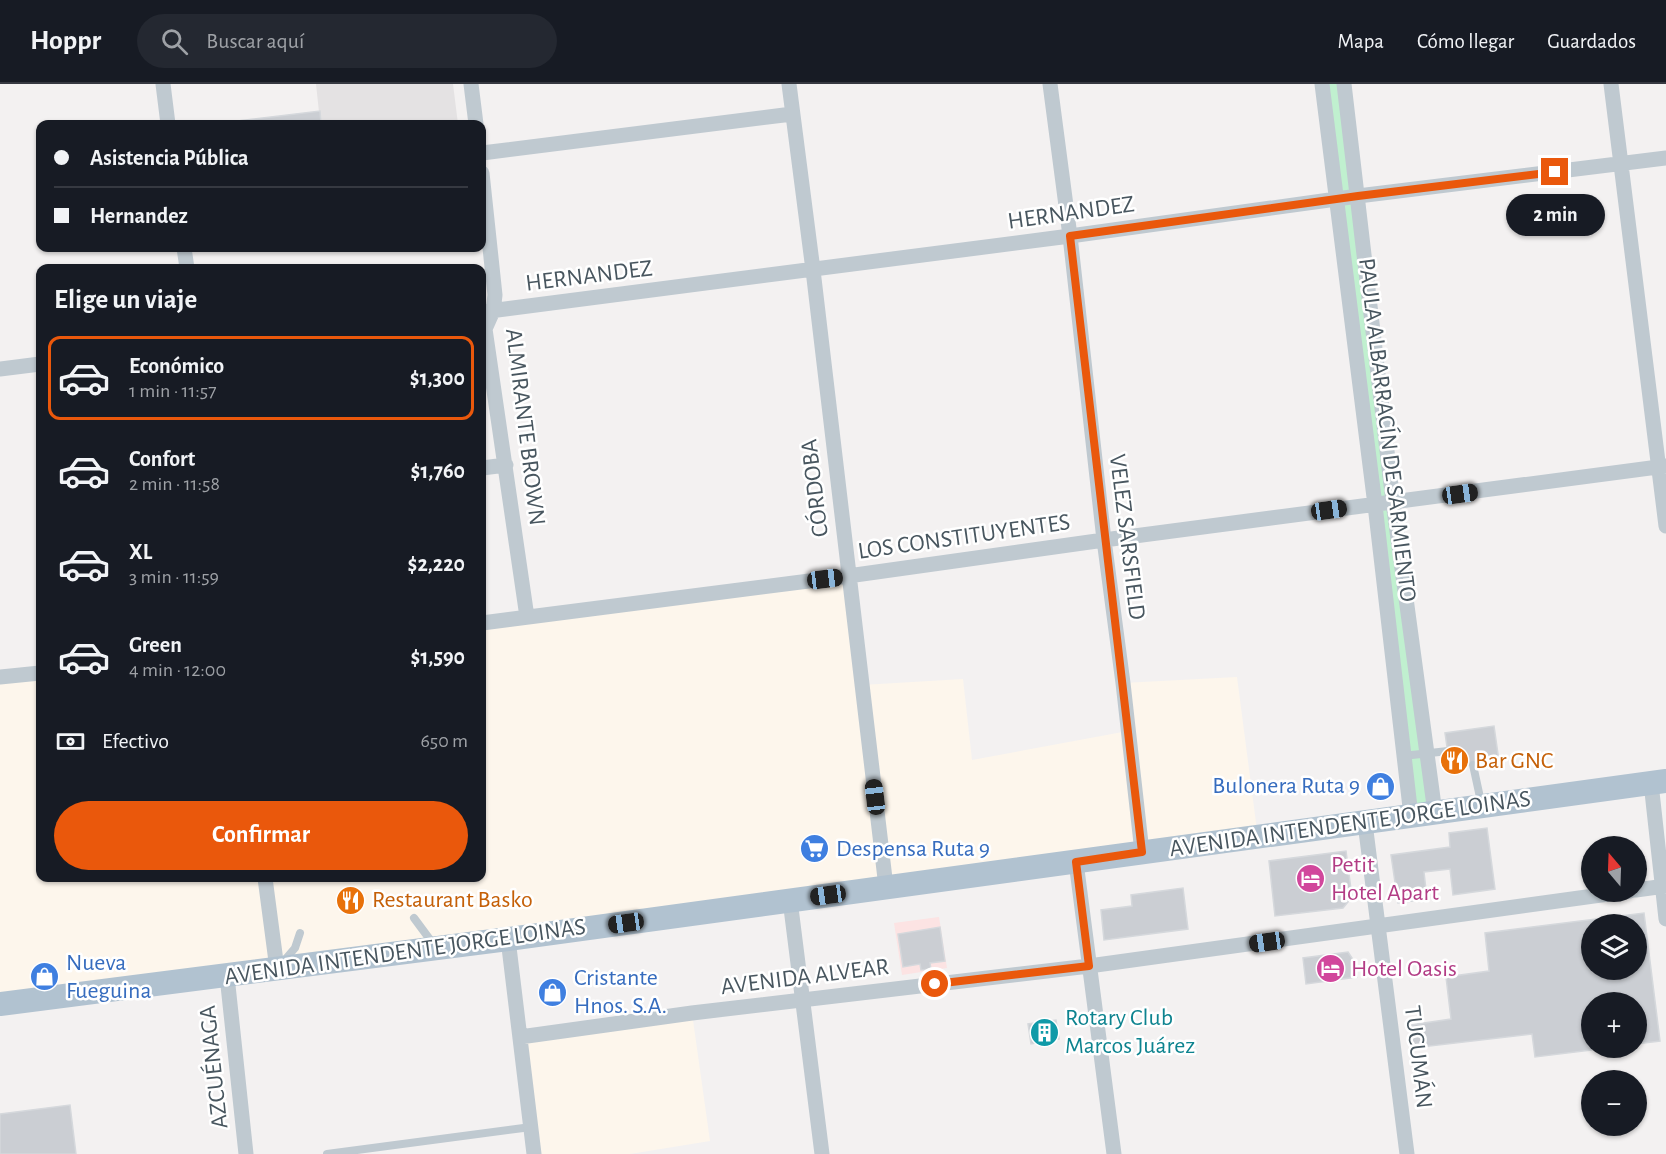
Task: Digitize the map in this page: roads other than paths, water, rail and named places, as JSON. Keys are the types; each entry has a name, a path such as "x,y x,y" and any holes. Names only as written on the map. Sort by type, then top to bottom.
{"main road":[{"name":"AVENIDA INTENDENTE JORGE LOINAS","path":"0,1004 508,939 1658,782"}],"street":[{"path":"163,84 168,120"},
{"path":"471,84 476,120"},
{"name":"CÓRDOBA","path":"789,84 886,887"},
{"name":"VELEZ SARSFIELD","path":"1050,84 1142,852"},
{"name":"PAULA ALBARRACÍN DE SARMIENTO","path":"1322,84 1375,504 1411,816"},
{"name":"PAULA ALBARRACÍN DE SARMIENTO","path":"1344,84 1393,502 1435,813"},
{"path":"1611,84 1663,466 1666,526"},
{"path":"486,152 792,114"},
{"name":"HERNANDEZ","path":"487,312 1358,196 1666,158"},
{"name":"ALMIRANTE BROWN","path":"486,211 495,295 487,312 486,329 527,617"},
{"path":"0,369 36,364"},
{"path":"486,468 506,465"},
{"name":"LOS CONSTITUYENTES","path":"486,622 1663,466"},
{"path":"0,677 36,673"},
{"path":"1658,782 1666,919"},
{"name":"TUCUMÁN","path":"1365,823 1407,1154"},
{"path":"1076,862 1114,1154"},
{"path":"266,882 277,969"},
{"path":"1647,888 1664,886"},
{"name":"AVENIDA ALVEAR","path":"520,1036 1089,966 1581,898"},
{"path":"790,900 822,1154"},
{"path":"508,939 534,1154"},
{"name":"AZCUÉNAGA","path":"227,976 246,1154"}],"lane":[{"path":"1403,756 1448,751"},
{"path":"1473,765 1482,806"},
{"path":"414,918 437,948"},
{"path":"277,969 295,948 300,933"},
{"path":"327,1154 531,1127"}],"place":[{"name":"Bar GNC","path":"1454,761"},
{"name":"Bulonera Ruta 9","path":"1381,786"},
{"name":"Despensa Ruta 9","path":"815,849"},
{"name":"Petit Hotel Apart","path":"1310,879"},
{"name":"Restaurant Basko","path":"351,900"},
{"name":"Hotel Oasis","path":"1330,969"},
{"name":"Nueva Fueguina","path":"45,977"},
{"name":"Cristante Hnos. S.A.","path":"553,992"},
{"name":"Rotary Club Marcos Juárez","path":"1044,1032"}]}
